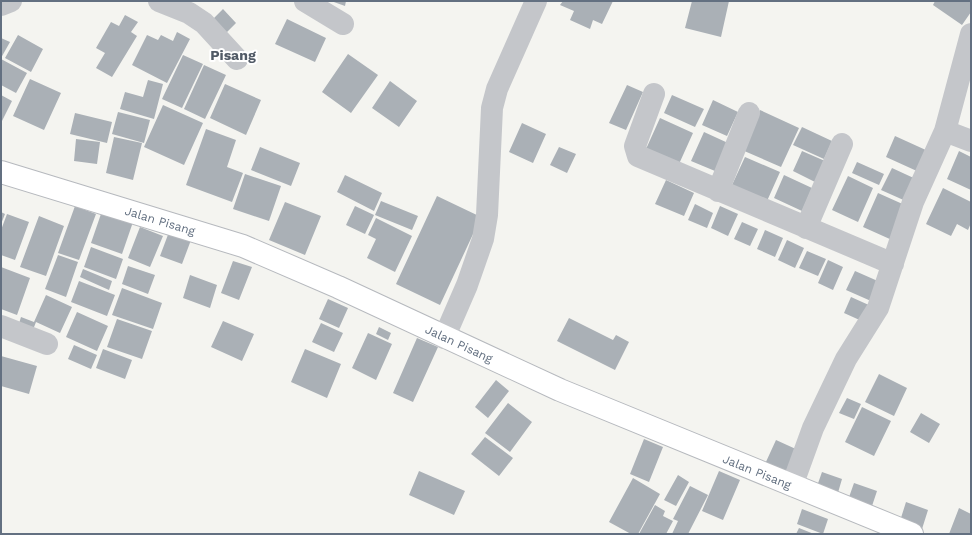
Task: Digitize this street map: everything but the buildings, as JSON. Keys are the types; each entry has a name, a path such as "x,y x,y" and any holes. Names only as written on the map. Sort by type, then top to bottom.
{"street":[{"path":"1,5 11,1"},
{"path":"159,1 189,13 204,23 236,59"},
{"path":"305,1 342,24"},
{"path":"444,338 467,285 483,239 487,215 488,153 492,108 497,89 536,1"},
{"path":"792,486 813,428 831,394 846,360 878,308 913,202 945,131 971,34"},
{"path":"654,94 636,146 638,156 893,264"},
{"path":"718,191 749,113"},
{"path":"945,131 971,141"},
{"path":"806,228 842,144"},
{"name":"Jalan Pisang","path":"1,172 243,246 338,287 444,338 560,390 912,534"},
{"path":"1,326 47,344"}],"district":[{"name":"Pisang","path":"233,55"}]}
